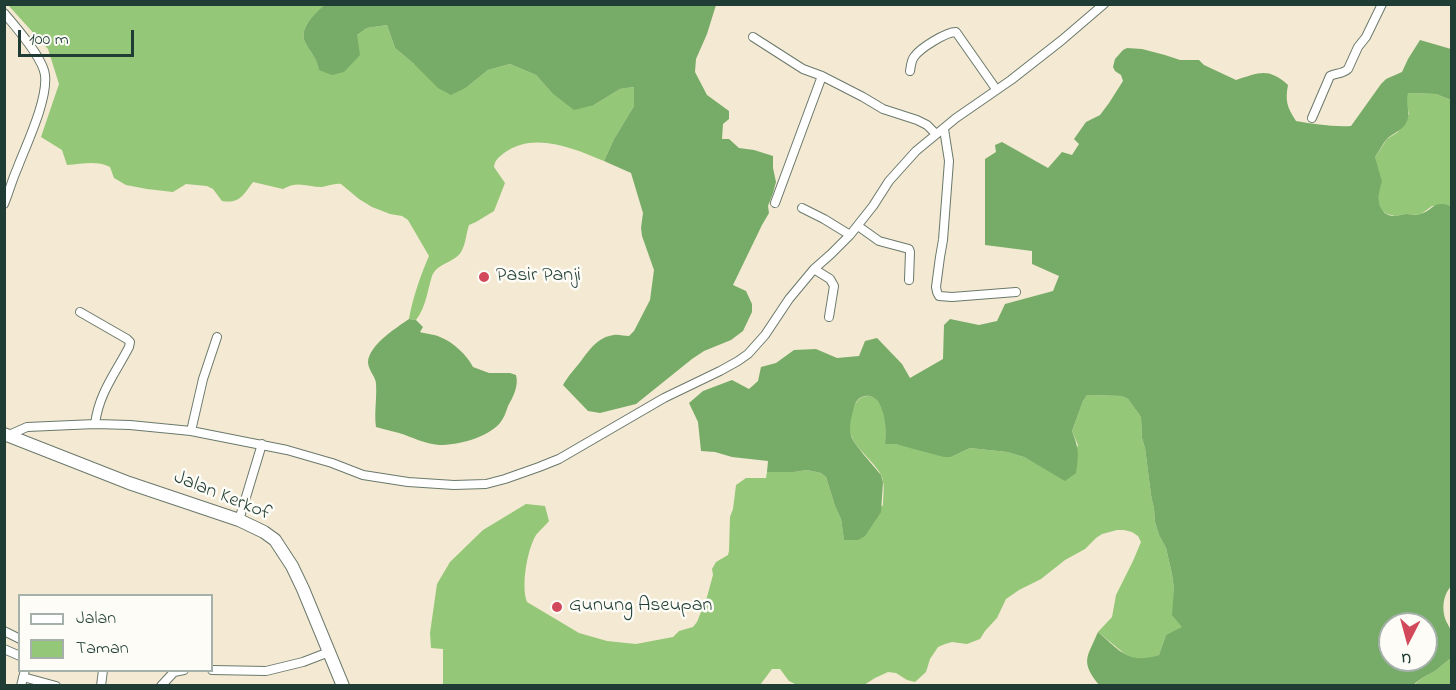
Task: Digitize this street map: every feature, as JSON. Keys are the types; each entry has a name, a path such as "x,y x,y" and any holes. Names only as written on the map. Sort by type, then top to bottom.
{"main road":[{"name":"Jalan Kerkof","path":"7,434 129,483 239,520 275,540 285,552 303,589 343,686"}],"street":[{"path":"7,434 27,427 95,424 130,424 191,431 262,444 332,463 363,475 408,482 486,484 539,467 559,459 664,398 738,361 756,346 789,299 814,269 858,226 889,181 916,151 1011,80 1104,4"},
{"path":"1312,118 1330,76 1348,69 1382,4"},
{"path":"4,14 40,62 45,76 41,105 4,204"},
{"path":"910,71 914,57 924,48 951,32 956,32 996,89"},
{"path":"753,37 803,69 822,76 883,109 927,125 936,134"},
{"path":"775,203 822,76"},
{"path":"944,129 949,161 937,292 939,296 952,297 1016,292"},
{"path":"802,208 850,235"},
{"path":"858,226 879,240 909,249 909,280"},
{"path":"814,269 830,279 834,286 829,317"},
{"path":"80,312 130,342 117,370 105,388 97,408 95,424"},
{"path":"191,431 203,379 218,337"},
{"path":"239,520 262,444"},
{"path":"4,631 18,638"},
{"path":"4,649 18,655"},
{"path":"213,670 266,671 303,662 329,652"},
{"path":"161,686 174,672"},
{"path":"23,678 56,686"}],"green space":[{"path":"326,4 716,5 696,59 695,72 707,95 729,111 729,119 723,124 722,139 729,139 739,148 773,156 776,182 768,206 769,213 733,285 746,291 752,304 752,312 743,331 731,340 704,351 692,359 636,404 600,413 588,411 563,385 599,341 614,335 629,336 650,300 654,270 642,236 643,213 631,173 604,161 634,106 634,87 620,89 594,105 574,110 552,93 536,75 510,64 488,70 467,87 451,95 438,88 395,48 387,25 367,28 357,35 360,55 344,72 332,75 319,70 304,38 308,22"},
{"path":"8,5 326,5 308,22 304,33 306,44 319,69 367,28 387,25 395,48 414,64 467,87 488,70 510,64 536,75 552,93 594,105 620,89 634,87 634,106 604,161 567,147 540,142 515,146 498,158 494,167 505,183 494,211 469,225 461,252 434,272 419,315 416,320 409,319 417,287 429,256 408,220 372,207 341,184 322,187 298,184 283,189 253,182 241,197 228,202 222,201 213,189 207,186 186,184 173,192 147,189 126,185 114,178 110,167 105,165 89,163 67,165 62,150 41,137 59,84 48,49"},
{"path":"1420,40 1451,49 1451,100 1436,94 1408,93 1407,121 1386,140 1375,157 1382,182 1379,203 1383,212 1393,216 1418,215 1440,204 1451,206 1452,585 1445,597 1443,607 1444,616 1452,634 1451,658 1438,669 1438,612 1378,612 1378,672 1433,672 1413,685 1099,685 1087,665 1088,654 1098,632 1126,654 1132,657 1149,658 1159,655 1166,635 1182,627 1172,615 1174,589 1172,574 1166,548 1155,522 1141,417 1128,399 1122,396 1087,395 1072,431 1078,452 1076,473 1065,481 1024,457 1007,452 970,448 951,457 944,457 895,444 885,444 885,423 879,403 871,396 861,397 854,408 850,424 851,435 881,475 883,482 881,512 865,536 858,540 844,540 841,519 826,477 821,473 807,470 767,472 768,461 701,451 698,422 689,403 703,391 732,380 749,389 758,381 761,367 776,363 794,350 816,349 837,358 859,356 865,341 877,338 902,364 910,378 943,359 944,325 950,319 979,325 997,321 1005,304 1053,291 1059,276 1032,264 1032,251 985,245 985,159 996,152 995,145 1002,142 1048,168 1062,152 1072,155 1079,144 1074,139 1086,122 1100,115 1123,81 1121,75 1113,67 1115,59 1123,50 1142,49 1180,60 1199,60 1204,65 1236,80 1263,73 1275,76 1288,85 1288,104 1296,121 1337,126 1351,126 1381,84 1386,79 1402,72"},
{"path":"1407,93 1436,94 1451,100 1451,206 1432,206 1420,215 1395,216 1381,210 1375,157 1387,139 1398,132 1409,114"},
{"path":"409,319 416,320 423,327 420,332 445,339 459,349 473,367 489,373 516,375 514,395 503,419 488,433 472,440 439,445 376,427 376,384 368,362 378,343"},
{"path":"1087,395 1122,396 1128,399 1141,417 1155,522 1166,548 1183,628 1166,635 1159,655 1149,659 1131,659 1098,632 1112,617 1116,595 1141,542 1132,532 1117,530 1102,534 1085,549 1065,560 1041,579 1006,599 997,618 980,639 967,644 952,642 938,647 930,659 926,672 915,682 896,673 888,672 864,685 797,685 789,681 780,669 772,669 760,685 443,685 443,649 431,648 430,633 437,584 450,562 483,530 526,504 545,506 549,521 536,535 530,550 525,578 527,602 579,633 607,641 636,644 673,637 679,631 693,627 697,622 707,597 713,575 712,569 716,562 728,555 730,517 736,485 746,478 766,478 767,472 807,470 821,473 826,477 841,519 844,540 883,505 882,477 857,445 850,431 853,409 860,398 872,396 880,404 885,421 885,444 895,444 951,457 970,448 1007,452 1024,457 1065,480 1078,445 1072,431"},
{"path":"1451,658 1451,685 1413,686 1422,678 1438,672 1438,669"}],"place":[{"name":"Pasir Panji","path":"484,277"},
{"name":"Gunung Aseupan","path":"557,607"}]}
